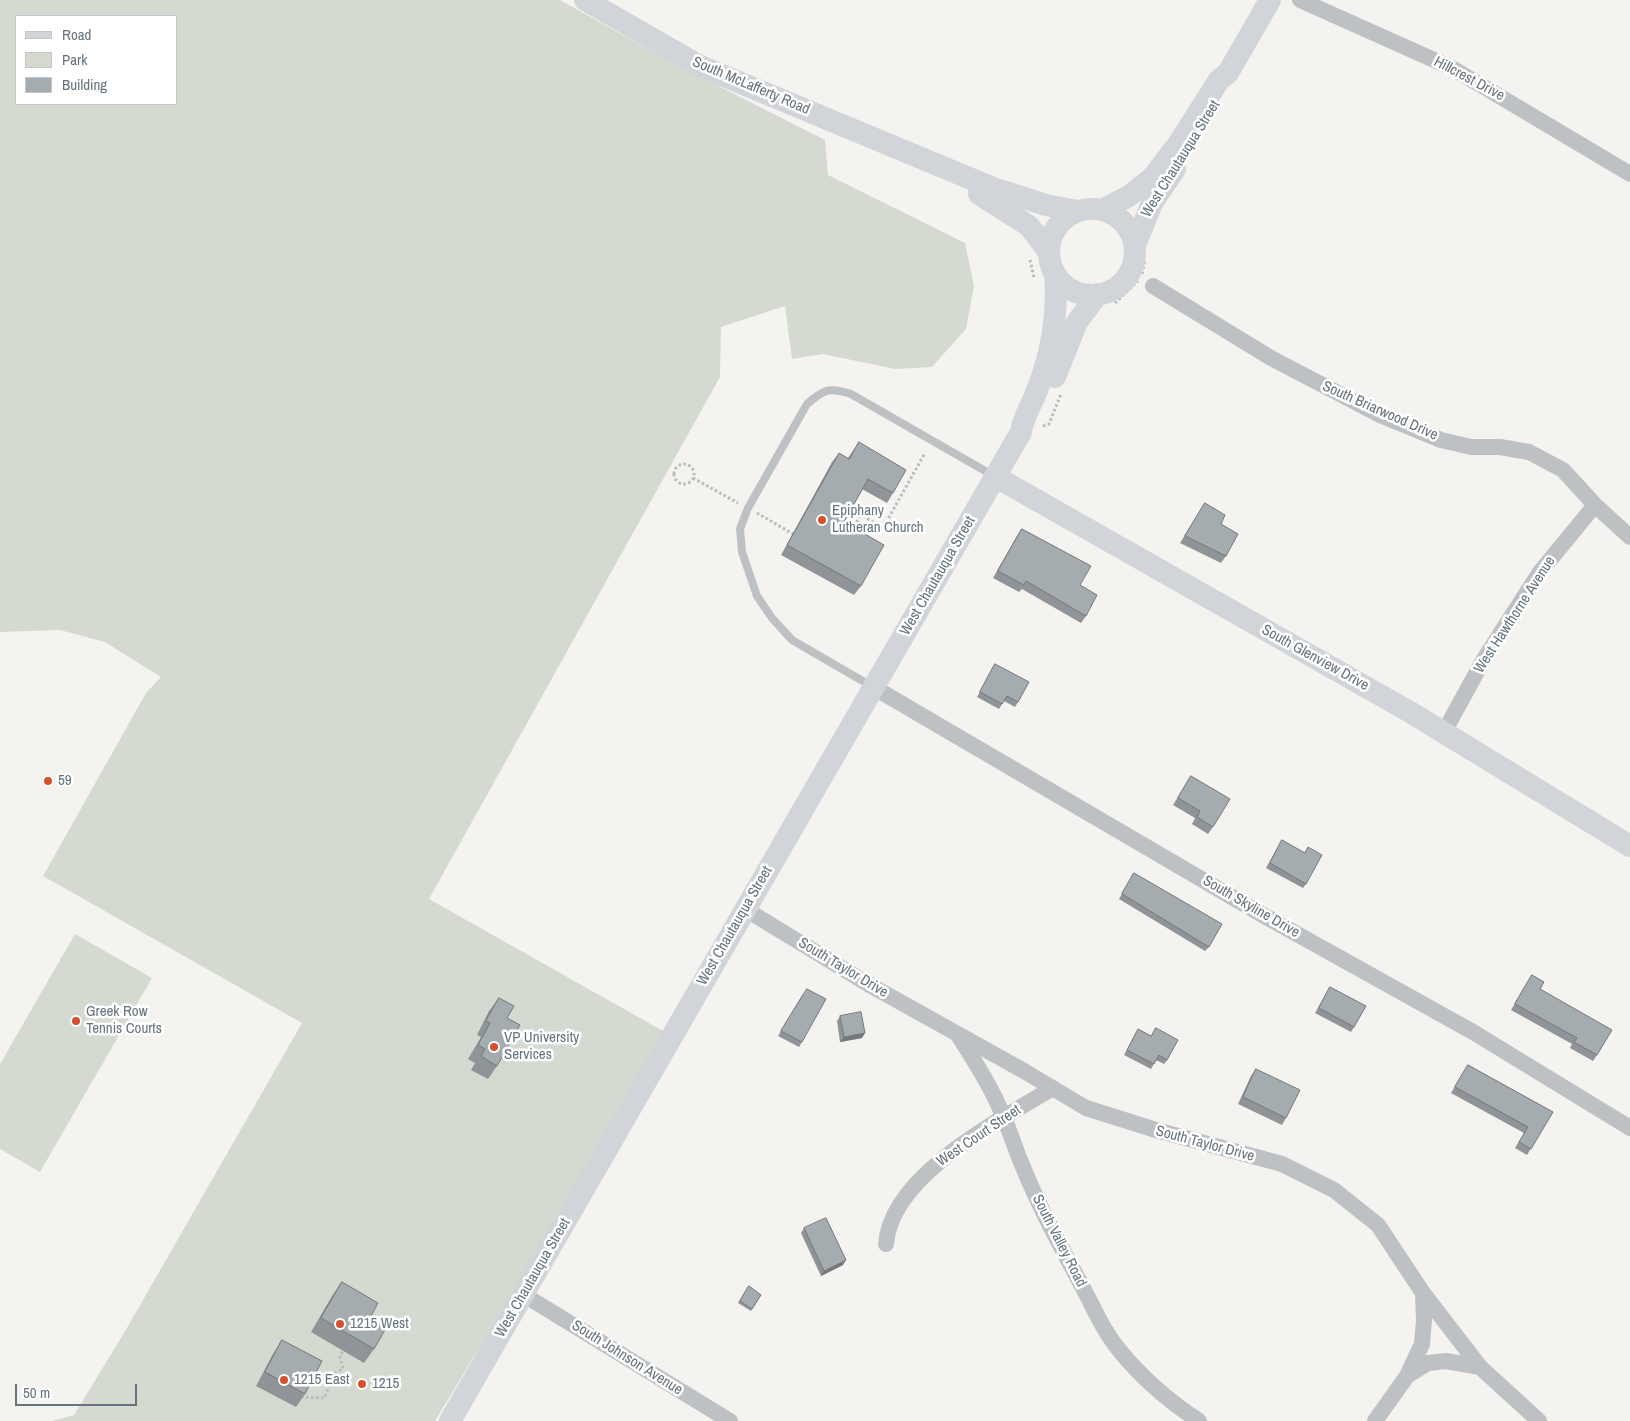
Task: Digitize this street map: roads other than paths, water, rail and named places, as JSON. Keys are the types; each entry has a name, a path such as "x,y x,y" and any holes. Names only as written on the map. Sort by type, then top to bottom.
{"street":[{"name":"South McLafferty Road","path":"585,0 700,66 923,160 933,161 1019,198 1077,211"},
{"name":"West Chautauqua Street","path":"1102,210 1130,196 1153,177 1179,143 1219,80 1228,73 1270,0"},
{"name":"Hillcrest Drive","path":"1300,0 1452,68 1630,174"},
{"name":"West Chautauqua Street","path":"1021,432 1030,426 1043,403 1077,322 1104,300 1127,277 1140,251 1152,203 1205,123 1227,84 1228,73"},
{"name":"South McLafferty Road","path":"923,160 930,168 984,196 1021,219 1037,234 1039,255"},
{"name":"West Chautauqua Street","path":"1077,211 1088,209 1102,210 1113,214 1124,223 1140,251"},
{"path":"1039,255 1056,228 1065,218 1077,211"},
{"name":"West Chautauqua Street","path":"450,1421 1021,432 1022,423 1038,388 1049,352 1056,302 1055,274 1039,255"},
{"path":"1055,274 1071,289 1104,300"},
{"name":"South Briarwood Drive","path":"1153,286 1271,358 1378,414 1441,440 1470,446 1500,447 1529,452 1563,470 1595,505 1630,537"},
{"name":"South Glenview Drive","path":"996,477 1444,732 1630,846"},
{"name":"West Hawthorne Avenue","path":"1444,732 1484,659 1540,572 1595,505"},
{"name":"South Skyline Drive","path":"873,687 1261,914 1473,1032 1630,1128"},
{"name":"South Taylor Drive","path":"745,909 868,984 1086,1108 1156,1130 1282,1164 1334,1190 1378,1225 1423,1293 1480,1367"},
{"name":"South Valley Road","path":"957,1034 982,1071 1004,1118 1023,1168 1043,1212 1097,1318 1119,1351 1176,1405 1199,1421"},
{"name":"West Court Street","path":"886,1244 888,1228 909,1190 938,1163 979,1133 1053,1088"},
{"path":"1375,1421 1407,1376 1422,1344 1424,1320 1423,1293"},
{"name":"South Johnson Avenue","path":"524,1295 730,1421"},
{"path":"1407,1376 1428,1363 1446,1361 1480,1367 1539,1421"}],"lane":[{"path":"873,687 792,640 772,618 757,596 742,552 740,529 748,508 807,404 820,392 828,390 852,394 996,477"}],"place":[{"name":"Epiphany Lutheran Church","path":"822,520"},
{"name":"59","path":"48,781"},
{"name":"Greek Row Tennis Courts","path":"76,1021"},
{"name":"VP University Services","path":"494,1047"},
{"name":"1215 West","path":"340,1324"},
{"name":"1215 East","path":"284,1380"},
{"name":"1215","path":"362,1384"}]}
